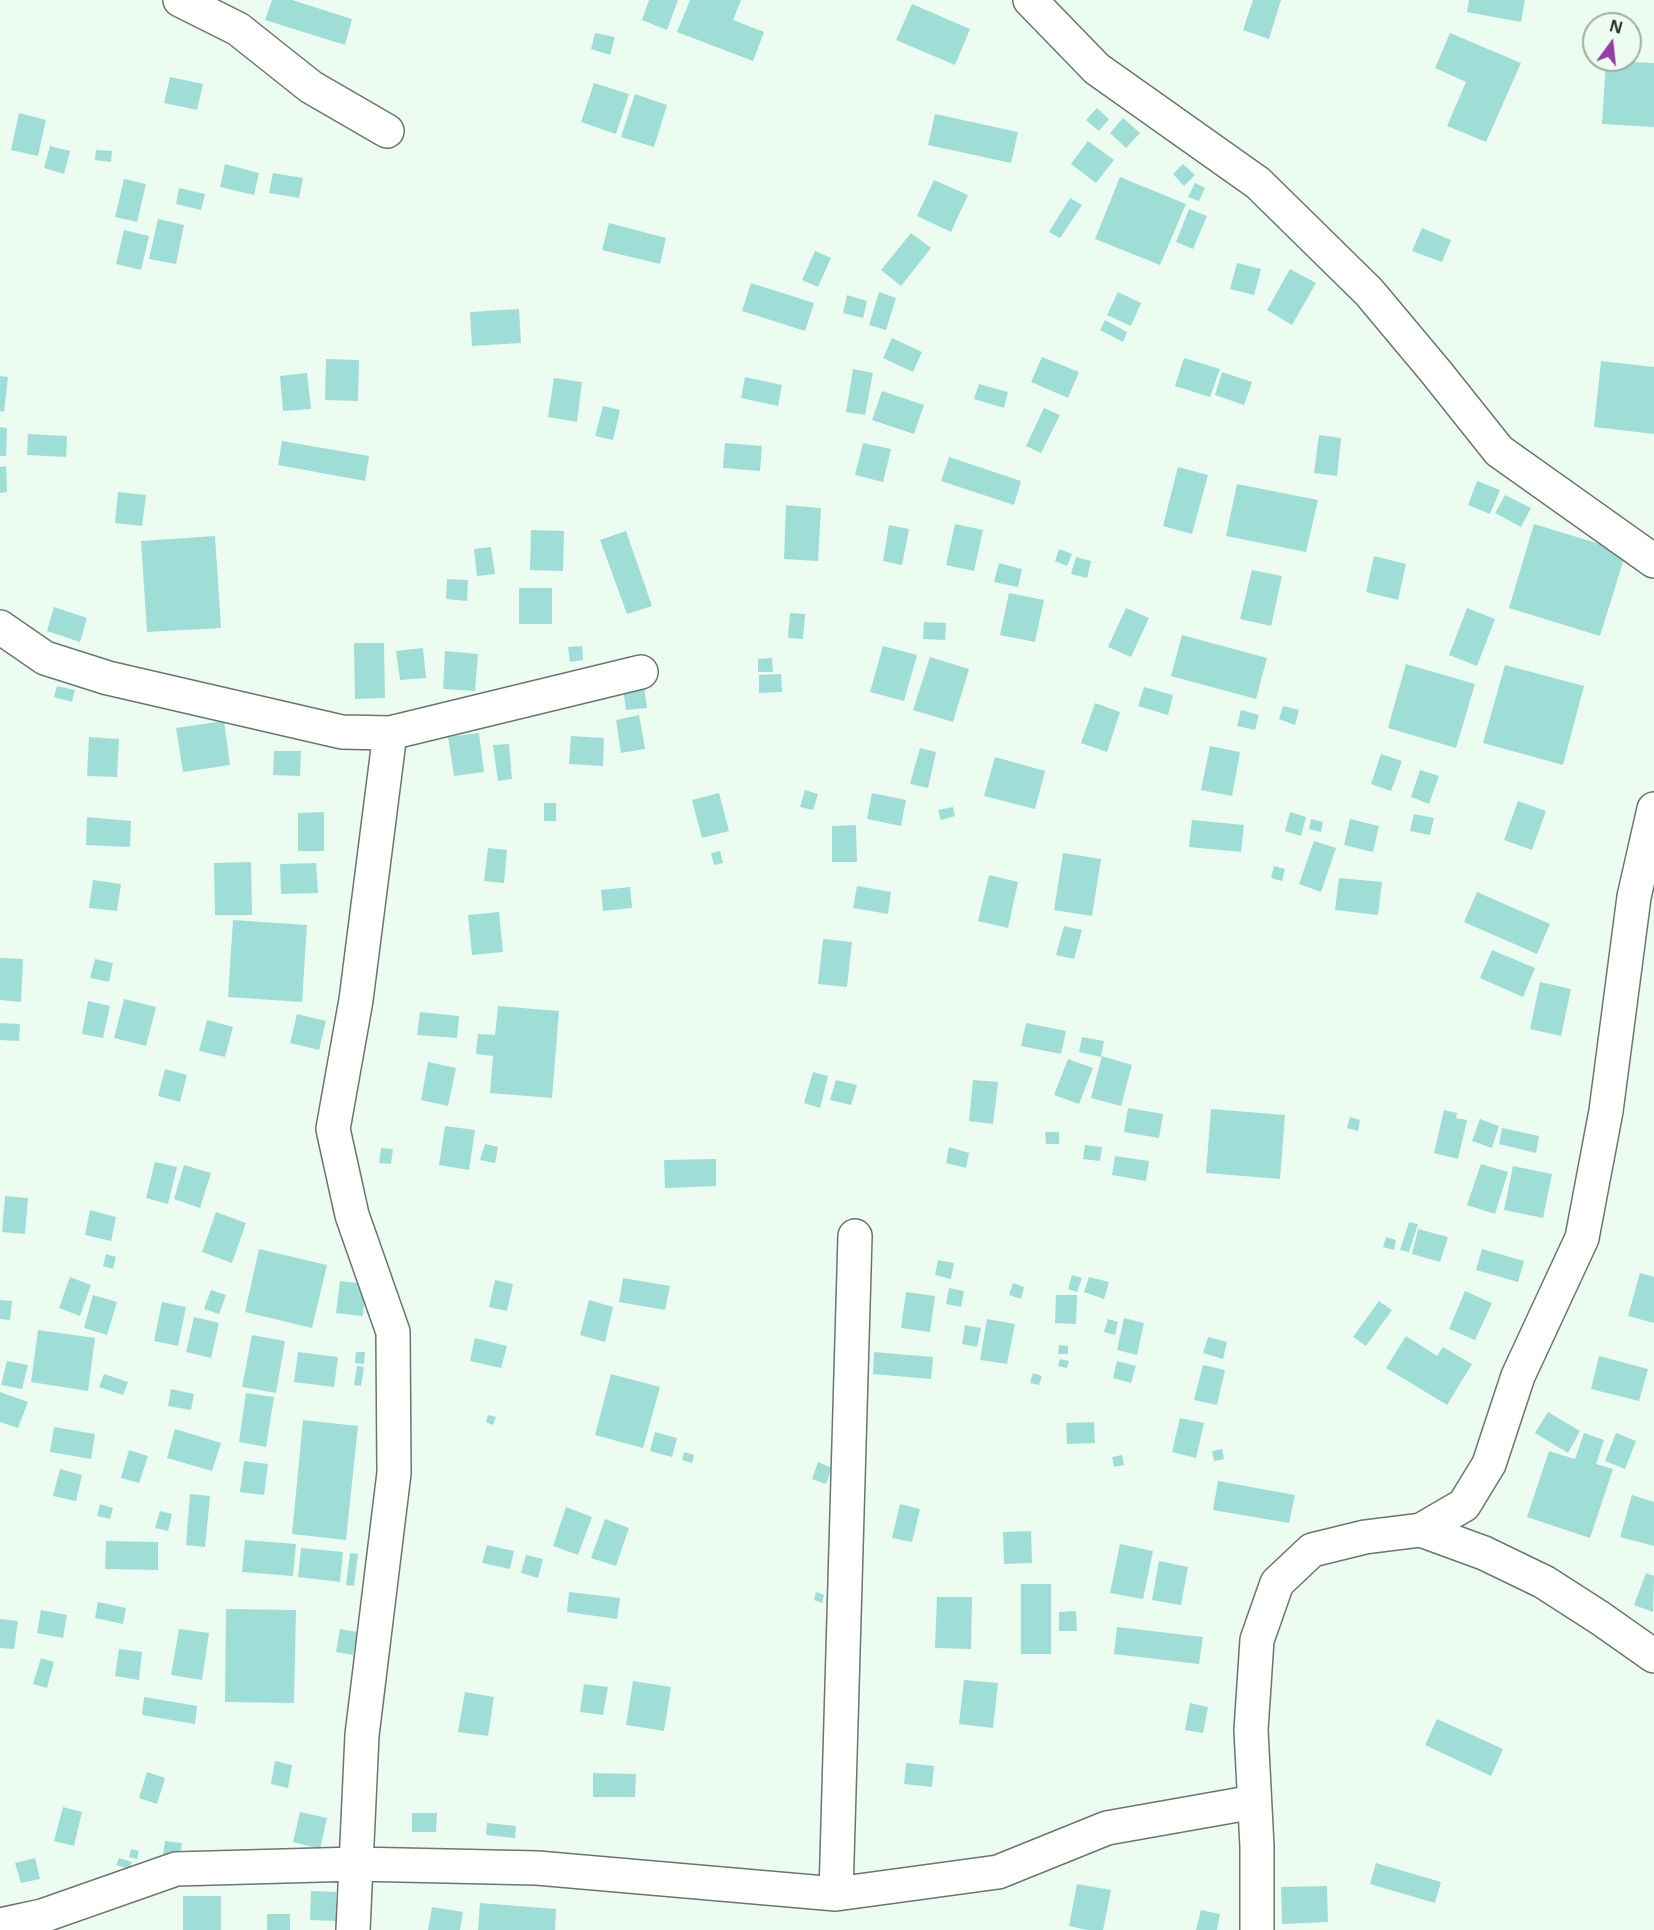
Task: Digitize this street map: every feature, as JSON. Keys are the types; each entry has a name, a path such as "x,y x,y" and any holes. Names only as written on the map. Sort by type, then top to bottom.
{"street":[{"path":"180,0 238,29 311,87 387,131"},
{"path":"1030,0 1098,69 1258,183 1369,292 1437,372 1498,451 1654,561"},
{"path":"0,627 45,658 108,678 342,732 390,733 641,672"},
{"path":"353,1930 362,1735 394,1473 393,1332 352,1215 333,1129 356,1000 390,733"},
{"path":"1257,1930 1251,1730 1257,1640 1277,1583 1312,1550 1365,1537 1421,1530 1464,1505 1489,1464 1518,1376 1582,1238 1606,1111 1634,897 1654,809"},
{"path":"836,1894 855,1236"},
{"path":"1421,1530 1484,1553 1544,1582 1654,1656"},
{"path":"0,1925 42,1916 176,1869 356,1864 537,1868 836,1894 998,1872 1107,1828 1254,1802"}],"building":[{"path":"272,0 292,0 352,19 345,45 265,20"},
{"path":"649,0 678,0 667,30 642,20"},
{"path":"690,0 741,0 733,20 764,32 753,61 677,32"},
{"path":"1253,0 1281,0 1269,39 1243,30"},
{"path":"1469,0 1525,0 1521,22 1467,12"},
{"path":"912,4 970,29 955,65 896,40"},
{"path":"595,33 615,37 610,55 591,49"},
{"path":"1450,33 1521,63 1486,142 1447,126 1466,82 1435,68"},
{"path":"1642,62 1654,63 1654,127 1602,124 1605,72 1642,72"},
{"path":"170,77 203,84 197,110 164,103"},
{"path":"594,83 629,94 616,134 581,122"},
{"path":"635,94 667,105 654,147 621,137"},
{"path":"1097,108 1109,119 1099,131 1086,120"},
{"path":"19,113 46,120 38,156 11,150"},
{"path":"935,114 1018,132 1011,163 928,145"},
{"path":"1123,118 1140,133 1126,148 1110,133"},
{"path":"1088,141 1114,160 1096,183 1071,164"},
{"path":"50,146 70,151 64,174 44,168"},
{"path":"96,150 112,151 111,162 95,160"},
{"path":"225,164 259,173 254,195 220,187"},
{"path":"1183,164 1195,175 1184,186 1173,174"},
{"path":"273,173 303,178 299,198 269,193"},
{"path":"1120,177 1186,204 1160,265 1095,239"},
{"path":"124,179 146,184 137,222 115,217"},
{"path":"934,180 968,195 951,232 917,216"},
{"path":"1195,183 1205,188 1199,201 1188,197"},
{"path":"179,188 205,194 201,210 176,204"},
{"path":"1070,198 1082,205 1060,238 1049,232"},
{"path":"1189,209 1207,216 1193,249 1176,242"},
{"path":"158,219 184,225 176,264 149,259"},
{"path":"609,223 666,238 660,264 602,250"},
{"path":"1422,228 1451,240 1442,262 1412,251"},
{"path":"124,230 149,236 141,270 116,264"},
{"path":"911,233 931,248 901,286 881,270"},
{"path":"815,251 831,258 818,287 802,280"},
{"path":"1237,263 1261,269 1254,295 1230,289"},
{"path":"1290,269 1316,283 1292,325 1267,310"},
{"path":"751,283 814,303 805,331 742,311"},
{"path":"879,292 896,298 886,330 869,325"},
{"path":"1118,292 1141,303 1131,326 1107,315"},
{"path":"847,295 867,301 863,318 843,313"},
{"path":"519,309 521,343 472,346 470,312"},
{"path":"1105,320 1127,332 1123,342 1100,330"},
{"path":"892,338 922,352 913,372 883,358"},
{"path":"1042,357 1079,372 1068,398 1031,382"},
{"path":"1184,358 1220,369 1210,397 1175,386"},
{"path":"326,359 359,360 358,401 325,400"},
{"path":"1601,361 1654,367 1654,434 1594,427"},
{"path":"853,369 873,373 865,415 846,412"},
{"path":"1222,372 1252,382 1244,405 1215,395"},
{"path":"307,373 311,409 283,411 280,376"},
{"path":"0,376 8,377 4,412 0,411"},
{"path":"745,377 782,385 778,406 741,398"},
{"path":"554,378 582,382 577,422 548,417"},
{"path":"979,384 1008,392 1004,408 974,399"},
{"path":"882,391 924,405 914,434 872,420"},
{"path":"603,406 620,410 613,440 595,436"},
{"path":"1044,408 1060,415 1041,453 1026,446"},
{"path":"0,427 7,428 6,456 0,456"},
{"path":"28,434 67,436 66,457 27,455"},
{"path":"1319,435 1341,438 1337,476 1314,473"},
{"path":"282,441 369,456 365,481 278,465"},
{"path":"725,443 762,446 760,471 723,468"},
{"path":"863,443 891,449 883,482 855,475"},
{"path":"949,457 1021,481 1014,505 941,481"},
{"path":"6,466 7,492 0,493 0,467"},
{"path":"1178,467 1208,475 1192,534 1163,526"},
{"path":"1477,481 1500,490 1490,514 1468,505"},
{"path":"1237,484 1318,500 1306,552 1226,536"},
{"path":"118,492 146,495 142,526 115,523"},
{"path":"1505,495 1531,508 1521,527 1495,513"},
{"path":"786,505 821,508 818,561 784,559"},
{"path":"955,524 983,530 974,571 946,565"},
{"path":"1534,524 1626,552 1600,636 1509,608"},
{"path":"889,525 909,529 902,565 883,561"},
{"path":"531,530 564,531 563,571 530,570"},
{"path":"626,531 652,606 627,614 600,540"},
{"path":"215,536 221,628 147,632 141,541"},
{"path":"491,547 495,574 477,576 474,549"},
{"path":"1059,549 1072,554 1067,566 1055,561"},
{"path":"1374,556 1406,564 1398,600 1366,592"},
{"path":"1076,557 1091,561 1087,578 1071,574"},
{"path":"999,563 1022,569 1018,587 994,582"},
{"path":"1252,570 1282,576 1271,626 1240,619"},
{"path":"447,579 468,580 467,601 446,599"},
{"path":"519,588 552,588 552,624 519,624"},
{"path":"1009,593 1044,600 1035,642 1000,635"},
{"path":"54,607 87,618 80,642 47,631"},
{"path":"1126,608 1149,618 1131,657 1108,647"},
{"path":"1467,608 1495,619 1477,666 1449,655"},
{"path":"790,613 805,614 803,639 788,638"},
{"path":"924,622 946,623 945,640 923,639"},
{"path":"1182,635 1267,658 1256,699 1171,676"},
{"path":"354,643 384,643 385,698 355,699"},
{"path":"582,646 583,660 570,662 568,647"},
{"path":"883,646 917,655 904,701 870,692"},
{"path":"423,648 426,678 400,680 396,651"},
{"path":"445,651 478,654 475,691 443,689"},
{"path":"930,657 969,669 953,722 913,710"},
{"path":"772,658 773,672 758,672 758,659"},
{"path":"1406,664 1475,684 1456,748 1388,728"},
{"path":"1505,665 1584,686 1563,765 1483,743"},
{"path":"781,674 782,692 759,693 759,675"},
{"path":"57,686 75,690 72,702 54,697"},
{"path":"644,687 647,708 626,710 623,689"},
{"path":"1144,687 1173,695 1168,715 1138,706"},
{"path":"1095,703 1120,712 1107,752 1081,743"},
{"path":"1283,706 1299,710 1295,725 1279,719"},
{"path":"1241,710 1259,715 1255,730 1237,726"},
{"path":"639,715 645,749 621,753 616,720"},
{"path":"224,721 230,765 183,772 176,728"},
{"path":"479,733 484,772 454,776 448,737"},
{"path":"571,736 604,738 603,766 569,764"},
{"path":"89,737 119,739 117,777 87,776"},
{"path":"509,744 512,779 498,781 493,745"},
{"path":"1210,746 1240,752 1232,796 1201,790"},
{"path":"920,748 936,752 928,788 910,784"},
{"path":"274,751 301,751 300,776 273,775"},
{"path":"1381,754 1402,761 1391,791 1371,784"},
{"path":"995,757 1045,771 1035,809 984,796"},
{"path":"1420,770 1439,776 1429,804 1411,797"},
{"path":"805,790 818,794 813,810 800,807"},
{"path":"719,793 729,831 702,838 692,800"},
{"path":"872,793 906,800 901,826 867,819"},
{"path":"1518,801 1546,811 1532,850 1504,840"},
{"path":"544,803 556,803 556,821 544,821"},
{"path":"953,807 955,816 941,820 938,810"},
{"path":"324,812 324,851 298,851 298,813"},
{"path":"1290,812 1306,817 1301,836 1285,831"},
{"path":"1414,814 1434,818 1430,835 1410,831"},
{"path":"87,817 131,821 130,847 86,845"},
{"path":"1311,819 1323,822 1321,832 1309,829"},
{"path":"1350,819 1379,826 1373,852 1344,845"},
{"path":"1192,820 1244,825 1241,852 1189,847"},
{"path":"856,825 857,862 832,862 832,826"},
{"path":"1314,841 1336,848 1321,892 1299,884"},
{"path":"488,848 507,850 504,883 484,881"},
{"path":"720,851 723,863 714,865 711,853"},
{"path":"1063,853 1101,859 1092,916 1054,910"},
{"path":"251,862 252,915 215,915 214,863"},
{"path":"316,863 318,893 281,894 280,864"},
{"path":"1274,866 1285,869 1282,881 1271,878"},
{"path":"989,875 1018,882 1008,928 978,921"},
{"path":"1339,878 1382,882 1378,915 1335,910"},
{"path":"93,880 121,884 117,911 89,908"},
{"path":"857,886 891,892 888,914 853,908"},
{"path":"630,887 632,908 603,911 601,890"},
{"path":"1477,892 1550,924 1537,954 1464,922"},
{"path":"499,912 503,952 472,955 468,915"},
{"path":"233,920 307,925 302,1002 228,997"},
{"path":"1064,926 1082,930 1074,959 1056,955"},
{"path":"823,939 852,942 847,987 818,984"},
{"path":"1492,950 1535,968 1523,997 1480,978"},
{"path":"0,958 23,959 21,1002 0,1000"},
{"path":"95,959 113,963 109,982 90,978"},
{"path":"1540,982 1571,989 1561,1036 1530,1029"},
{"path":"124,999 156,1007 146,1046 114,1038"},
{"path":"88,1001 110,1006 103,1038 82,1034"},
{"path":"498,1006 559,1011 552,1098 490,1093 493,1056 476,1054 478,1034 495,1035"},
{"path":"420,1012 459,1016 457,1038 417,1035"},
{"path":"297,1014 326,1021 319,1050 290,1043"},
{"path":"207,1020 233,1027 225,1057 199,1051"},
{"path":"0,1023 20,1024 19,1041 0,1040"},
{"path":"1026,1023 1066,1031 1061,1054 1021,1046"},
{"path":"1082,1037 1104,1041 1101,1057 1079,1052"},
{"path":"1102,1056 1132,1065 1121,1106 1091,1098"},
{"path":"1068,1059 1093,1068 1079,1104 1054,1095"},
{"path":"428,1062 456,1068 448,1106 421,1100"},
{"path":"165,1069 187,1075 180,1102 158,1096"},
{"path":"813,1072 828,1076 820,1108 804,1103"},
{"path":"836,1080 857,1085 851,1105 830,1100"},
{"path":"973,1080 998,1082 993,1124 969,1121"},
{"path":"1128,1108 1163,1114 1159,1138 1124,1132"},
{"path":"1211,1109 1285,1115 1280,1179 1206,1173"},
{"path":"1444,1110 1457,1113 1456,1118 1467,1120 1458,1159 1434,1153"},
{"path":"1350,1117 1360,1120 1358,1131 1347,1128"},
{"path":"1480,1119 1499,1126 1492,1148 1472,1141"},
{"path":"445,1126 475,1130 469,1170 439,1165"},
{"path":"1502,1128 1539,1136 1536,1153 1499,1144"},
{"path":"1045,1132 1059,1132 1059,1144 1046,1144"},
{"path":"485,1144 498,1147 495,1163 480,1160"},
{"path":"1085,1145 1102,1147 1100,1161 1083,1159"},
{"path":"949,1147 969,1153 966,1168 946,1163"},
{"path":"381,1148 393,1149 391,1164 379,1163"},
{"path":"1115,1156 1149,1161 1146,1181 1112,1175"},
{"path":"716,1159 716,1186 665,1188 664,1160"},
{"path":"155,1162 177,1167 168,1204 146,1198"},
{"path":"1481,1164 1508,1172 1495,1214 1467,1205"},
{"path":"184,1165 211,1173 200,1208 174,1199"},
{"path":"1513,1166 1552,1174 1543,1218 1504,1210"},
{"path":"5,1196 28,1198 25,1234 2,1232"},
{"path":"90,1210 116,1217 111,1241 85,1235"},
{"path":"216,1212 246,1223 232,1263 202,1252"},
{"path":"1409,1222 1418,1224 1409,1252 1400,1250"},
{"path":"1418,1229 1448,1237 1440,1262 1412,1254"},
{"path":"1386,1237 1396,1240 1394,1250 1383,1247"},
{"path":"259,1249 327,1265 312,1328 245,1312"},
{"path":"1482,1249 1524,1261 1518,1282 1476,1270"},
{"path":"106,1254 116,1257 113,1269 103,1266"},
{"path":"938,1260 954,1263 951,1279 935,1275"},
{"path":"1640,1273 1654,1277 1654,1323 1628,1316"},
{"path":"1072,1275 1082,1278 1077,1292 1068,1289"},
{"path":"70,1277 91,1285 80,1316 59,1308"},
{"path":"1089,1277 1109,1282 1104,1299 1084,1292"},
{"path":"623,1278 670,1286 665,1310 619,1302"},
{"path":"495,1280 513,1284 507,1311 489,1307"},
{"path":"340,1281 366,1284 363,1316 336,1313"},
{"path":"1013,1283 1024,1287 1021,1299 1009,1295"},
{"path":"949,1288 964,1291 961,1307 946,1304"},
{"path":"211,1290 226,1295 219,1314 204,1309"},
{"path":"1465,1291 1492,1303 1475,1340 1449,1329"},
{"path":"906,1292 935,1296 930,1332 901,1328"},
{"path":"93,1295 117,1302 107,1335 84,1328"},
{"path":"1056,1295 1077,1295 1076,1324 1055,1323"},
{"path":"0,1300 12,1301 10,1320 0,1319"},
{"path":"589,1300 613,1307 605,1342 580,1335"},
{"path":"1379,1301 1392,1310 1366,1346 1353,1337"},
{"path":"162,1302 186,1307 178,1346 154,1341"},
{"path":"194,1317 219,1323 211,1358 186,1352"},
{"path":"1124,1318 1144,1323 1137,1355 1117,1350"},
{"path":"987,1319 1015,1324 1007,1364 980,1360"},
{"path":"1108,1319 1118,1322 1115,1335 1104,1332"},
{"path":"965,1325 981,1328 977,1347 962,1344"},
{"path":"38,1330 95,1338 88,1391 31,1382"},
{"path":"252,1335 285,1341 276,1393 242,1387"},
{"path":"1406,1336 1437,1356 1443,1347 1472,1364 1447,1405 1386,1368"},
{"path":"1208,1337 1227,1342 1223,1359 1203,1353"},
{"path":"475,1338 507,1346 501,1368 470,1361"},
{"path":"1059,1345 1068,1346 1068,1354 1058,1354"},
{"path":"298,1352 338,1357 334,1387 294,1382"},
{"path":"356,1352 365,1352 364,1364 355,1363"},
{"path":"874,1352 933,1357 931,1379 873,1374"},
{"path":"1599,1356 1648,1369 1639,1401 1591,1389"},
{"path":"1060,1359 1069,1361 1067,1368 1058,1366"},
{"path":"7,1361 28,1365 22,1389 1,1385"},
{"path":"1117,1361 1136,1366 1131,1383 1113,1378"},
{"path":"1203,1365 1225,1370 1217,1405 1194,1400"},
{"path":"357,1366 364,1367 361,1386 354,1385"},
{"path":"1033,1373 1042,1376 1039,1385 1030,1383"},
{"path":"104,1374 128,1382 123,1395 99,1387"},
{"path":"611,1374 660,1387 643,1448 595,1435"},
{"path":"171,1389 194,1394 191,1410 168,1406"},
{"path":"0,1392 28,1402 18,1428 0,1422"},
{"path":"246,1393 274,1397 266,1447 239,1442"},
{"path":"1548,1412 1580,1431 1568,1453 1535,1433"},
{"path":"488,1415 496,1417 493,1425 486,1422"},
{"path":"1180,1418 1204,1423 1196,1458 1172,1452"},
{"path":"303,1420 358,1426 346,1540 292,1534"},
{"path":"1094,1422 1095,1443 1067,1444 1066,1423"},
{"path":"54,1427 95,1434 91,1459 50,1452"},
{"path":"175,1429 221,1443 212,1471 167,1458"},
{"path":"655,1432 677,1438 672,1457 650,1451"},
{"path":"1584,1433 1604,1440 1596,1464 1613,1469 1590,1538 1527,1517 1549,1451 1575,1459"},
{"path":"1616,1433 1636,1441 1625,1469 1605,1461"},
{"path":"1222,1449 1224,1459 1214,1461 1212,1451"},
{"path":"129,1450 148,1456 139,1483 121,1478"},
{"path":"684,1452 694,1455 692,1463 682,1460"},
{"path":"1122,1455 1124,1465 1114,1467 1112,1457"},
{"path":"244,1461 268,1464 264,1495 240,1492"},
{"path":"818,1462 832,1468 826,1484 812,1479"},
{"path":"60,1469 82,1475 76,1501 53,1496"},
{"path":"1218,1481 1295,1495 1289,1523 1213,1510"},
{"path":"190,1494 210,1496 205,1547 186,1545"},
{"path":"1632,1495 1654,1502 1654,1546 1620,1537"},
{"path":"100,1504 113,1508 110,1519 97,1516"},
{"path":"900,1504 920,1509 912,1542 892,1538"},
{"path":"566,1507 592,1517 578,1555 553,1546"},
{"path":"160,1511 172,1514 168,1531 155,1528"},
{"path":"605,1519 629,1528 616,1566 591,1558"},
{"path":"1031,1531 1032,1563 1004,1564 1003,1532"},
{"path":"245,1540 296,1544 293,1576 242,1572"},
{"path":"106,1541 158,1542 158,1570 105,1569"},
{"path":"1120,1544 1153,1551 1143,1599 1110,1593"},
{"path":"487,1545 514,1551 510,1569 482,1563"},
{"path":"301,1548 343,1552 340,1582 298,1577"},
{"path":"350,1553 358,1554 354,1586 346,1585"},
{"path":"526,1555 543,1559 538,1578 521,1573"},
{"path":"1159,1561 1188,1567 1181,1605 1152,1600"},
{"path":"1646,1573 1654,1576 1653,1612 1634,1605"},
{"path":"1021,1584 1051,1584 1051,1654 1021,1654"},
{"path":"569,1592 620,1598 617,1619 567,1612"},
{"path":"816,1592 824,1595 822,1603 814,1600"},
{"path":"937,1597 972,1597 971,1649 935,1648"},
{"path":"98,1602 126,1608 123,1624 95,1618"},
{"path":"226,1609 296,1610 294,1703 225,1702"},
{"path":"41,1610 67,1615 63,1638 37,1633"},
{"path":"1076,1611 1077,1631 1059,1631 1059,1612"},
{"path":"0,1619 18,1621 14,1649 0,1648"},
{"path":"1117,1627 1203,1637 1199,1664 1114,1654"},
{"path":"179,1629 209,1633 202,1680 171,1675"},
{"path":"340,1629 357,1632 353,1655 336,1652"},
{"path":"119,1649 142,1652 139,1680 115,1676"},
{"path":"41,1658 54,1662 47,1688 33,1684"},
{"path":"964,1680 998,1683 993,1728 959,1724"},
{"path":"633,1681 671,1687 664,1731 626,1725"},
{"path":"584,1684 608,1687 603,1715 580,1712"},
{"path":"465,1692 494,1697 488,1736 458,1732"},
{"path":"144,1697 197,1706 195,1724 142,1715"},
{"path":"1190,1703 1208,1707 1203,1733 1185,1730"},
{"path":"1437,1719 1503,1749 1491,1776 1425,1745"},
{"path":"275,1761 292,1765 288,1788 271,1784"},
{"path":"906,1763 934,1766 932,1787 904,1784"},
{"path":"147,1772 165,1778 157,1804 139,1798"},
{"path":"593,1773 636,1774 635,1797 593,1797"},
{"path":"63,1807 82,1812 74,1846 54,1841"},
{"path":"300,1812 327,1818 320,1849 293,1842"},
{"path":"412,1813 437,1813 436,1832 412,1832"},
{"path":"487,1823 516,1826 515,1838 486,1835"},
{"path":"165,1841 182,1843 180,1855 163,1854"},
{"path":"131,1849 139,1851 137,1859 129,1857"},
{"path":"35,1858 40,1879 21,1883 15,1863"},
{"path":"119,1858 132,1862 129,1869 116,1865"},
{"path":"1376,1863 1441,1882 1435,1903 1370,1884"},
{"path":"1077,1884 1111,1890 1103,1930 1087,1930 1069,1926"},
{"path":"1327,1886 1328,1922 1282,1924 1281,1887"},
{"path":"311,1891 336,1892 336,1921 310,1920"},
{"path":"183,1896 221,1896 221,1930 183,1930"},
{"path":"480,1903 556,1909 555,1930 478,1930"},
{"path":"432,1907 463,1912 460,1930 428,1930"},
{"path":"1201,1910 1220,1914 1217,1930 1196,1930"},
{"path":"267,1914 290,1914 290,1930 267,1930"}]}
